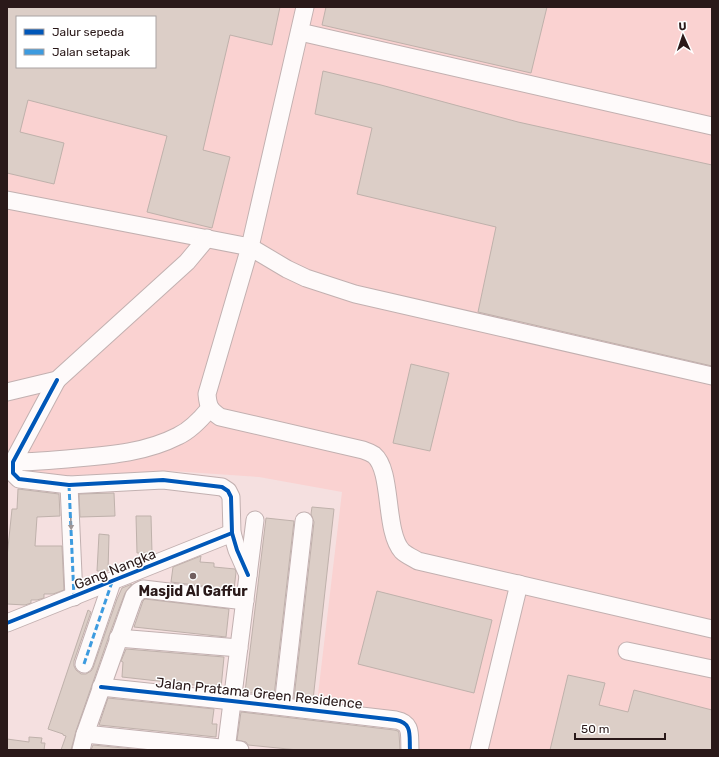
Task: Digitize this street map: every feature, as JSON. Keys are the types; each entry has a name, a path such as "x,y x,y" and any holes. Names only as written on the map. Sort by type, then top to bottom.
{"street":[{"path":"305,7 250,247 207,394 208,405 212,412 220,417 363,450 374,455 383,472 394,536 402,551 418,561 712,629"},
{"path":"300,32 712,126"},
{"path":"7,200 250,247 287,269 306,278 355,294 712,376"},
{"path":"207,238 187,262 57,380 13,462 13,472 19,479 69,485 158,480 222,487 228,491 231,497 232,533 237,550 248,575"},
{"path":"7,392 57,380"},
{"path":"13,462 91,457 140,450 180,436 210,408"},
{"path":"69,485 74,597"},
{"name":"Jalan Pratama Green Residence","path":"245,601 143,589 139,591 134,596 118,638 83,742 231,749 232,701 245,601 255,520"},
{"name":"Jalan Pratama Green Residence","path":"284,706 304,521"},
{"name":"Gang Nangka","path":"7,623 232,533"},
{"path":"84,664 112,582"},
{"path":"479,750 519,584"},
{"path":"118,638 239,648"},
{"path":"627,652 712,669"},
{"name":"Jalan Pratama Green Residence","path":"101,688 284,706 396,720 405,723 409,731 410,750"}],"shaded area":[{"path":"7,7 712,7 712,750 413,750 408,716 317,703 342,492 259,477 171,471 7,478"}],"building":[{"path":"7,7 280,7 272,45 230,35 203,150 230,157 212,228 147,212 167,136 28,100 20,132 64,143 54,184 7,173"},
{"path":"326,7 547,7 531,73 322,25"},
{"path":"323,71 518,122 712,165 712,366 478,312 496,227 357,194 372,128 315,114"},
{"path":"411,364 449,373 430,451 393,443"},
{"path":"18,489 59,494 60,516 37,517 35,546 62,546 64,590 53,594 44,594 44,598 31,600 31,603 25,605 7,604 7,557 12,509 17,509"},
{"path":"114,493 115,516 80,517 79,494"},
{"path":"312,507 334,509 313,700 294,698 314,522 311,514"},
{"path":"136,516 151,516 152,553 137,553"},
{"path":"266,518 294,521 274,696 245,692"},
{"path":"99,534 109,535 108,571 97,571"},
{"name":"Masjid Al Gaffur","path":"201,556 200,562 214,563 214,567 235,569 234,590 171,582 173,567"},
{"path":"132,584 125,593 110,633 76,731 71,750 61,750 66,736 48,729 88,610 91,612 74,661 76,670 81,674 86,674 93,668 122,588"},
{"path":"377,591 492,620 474,693 358,664"},
{"path":"145,599 229,609 226,637 134,627"},
{"path":"126,649 224,657 221,688 122,677 123,662 121,661"},
{"path":"568,675 605,683 599,705 628,712 634,690 712,710 712,750 550,750"},
{"path":"108,698 214,709 212,724 217,724 216,737 99,725"},
{"path":"241,712 394,730 398,731 399,733 400,750 298,750 248,745 246,742 237,740"},
{"path":"29,737 42,738 41,743 45,743 44,750 7,750 7,739 29,742"},
{"path":"93,745 143,750 91,750"}],"marked path":[{"path":"69,485 74,597"},
{"path":"84,664 112,582"}],"cycle path":[{"path":"57,380 13,462 13,473 19,479 69,485 163,480 222,487 228,491 231,497 232,533 237,550 248,575"},
{"path":"7,623 232,533"},
{"path":"101,687 396,720 408,727 410,735 410,750"}],"place":[{"name":"Masjid Al Gaffur","path":"193,576"}]}
